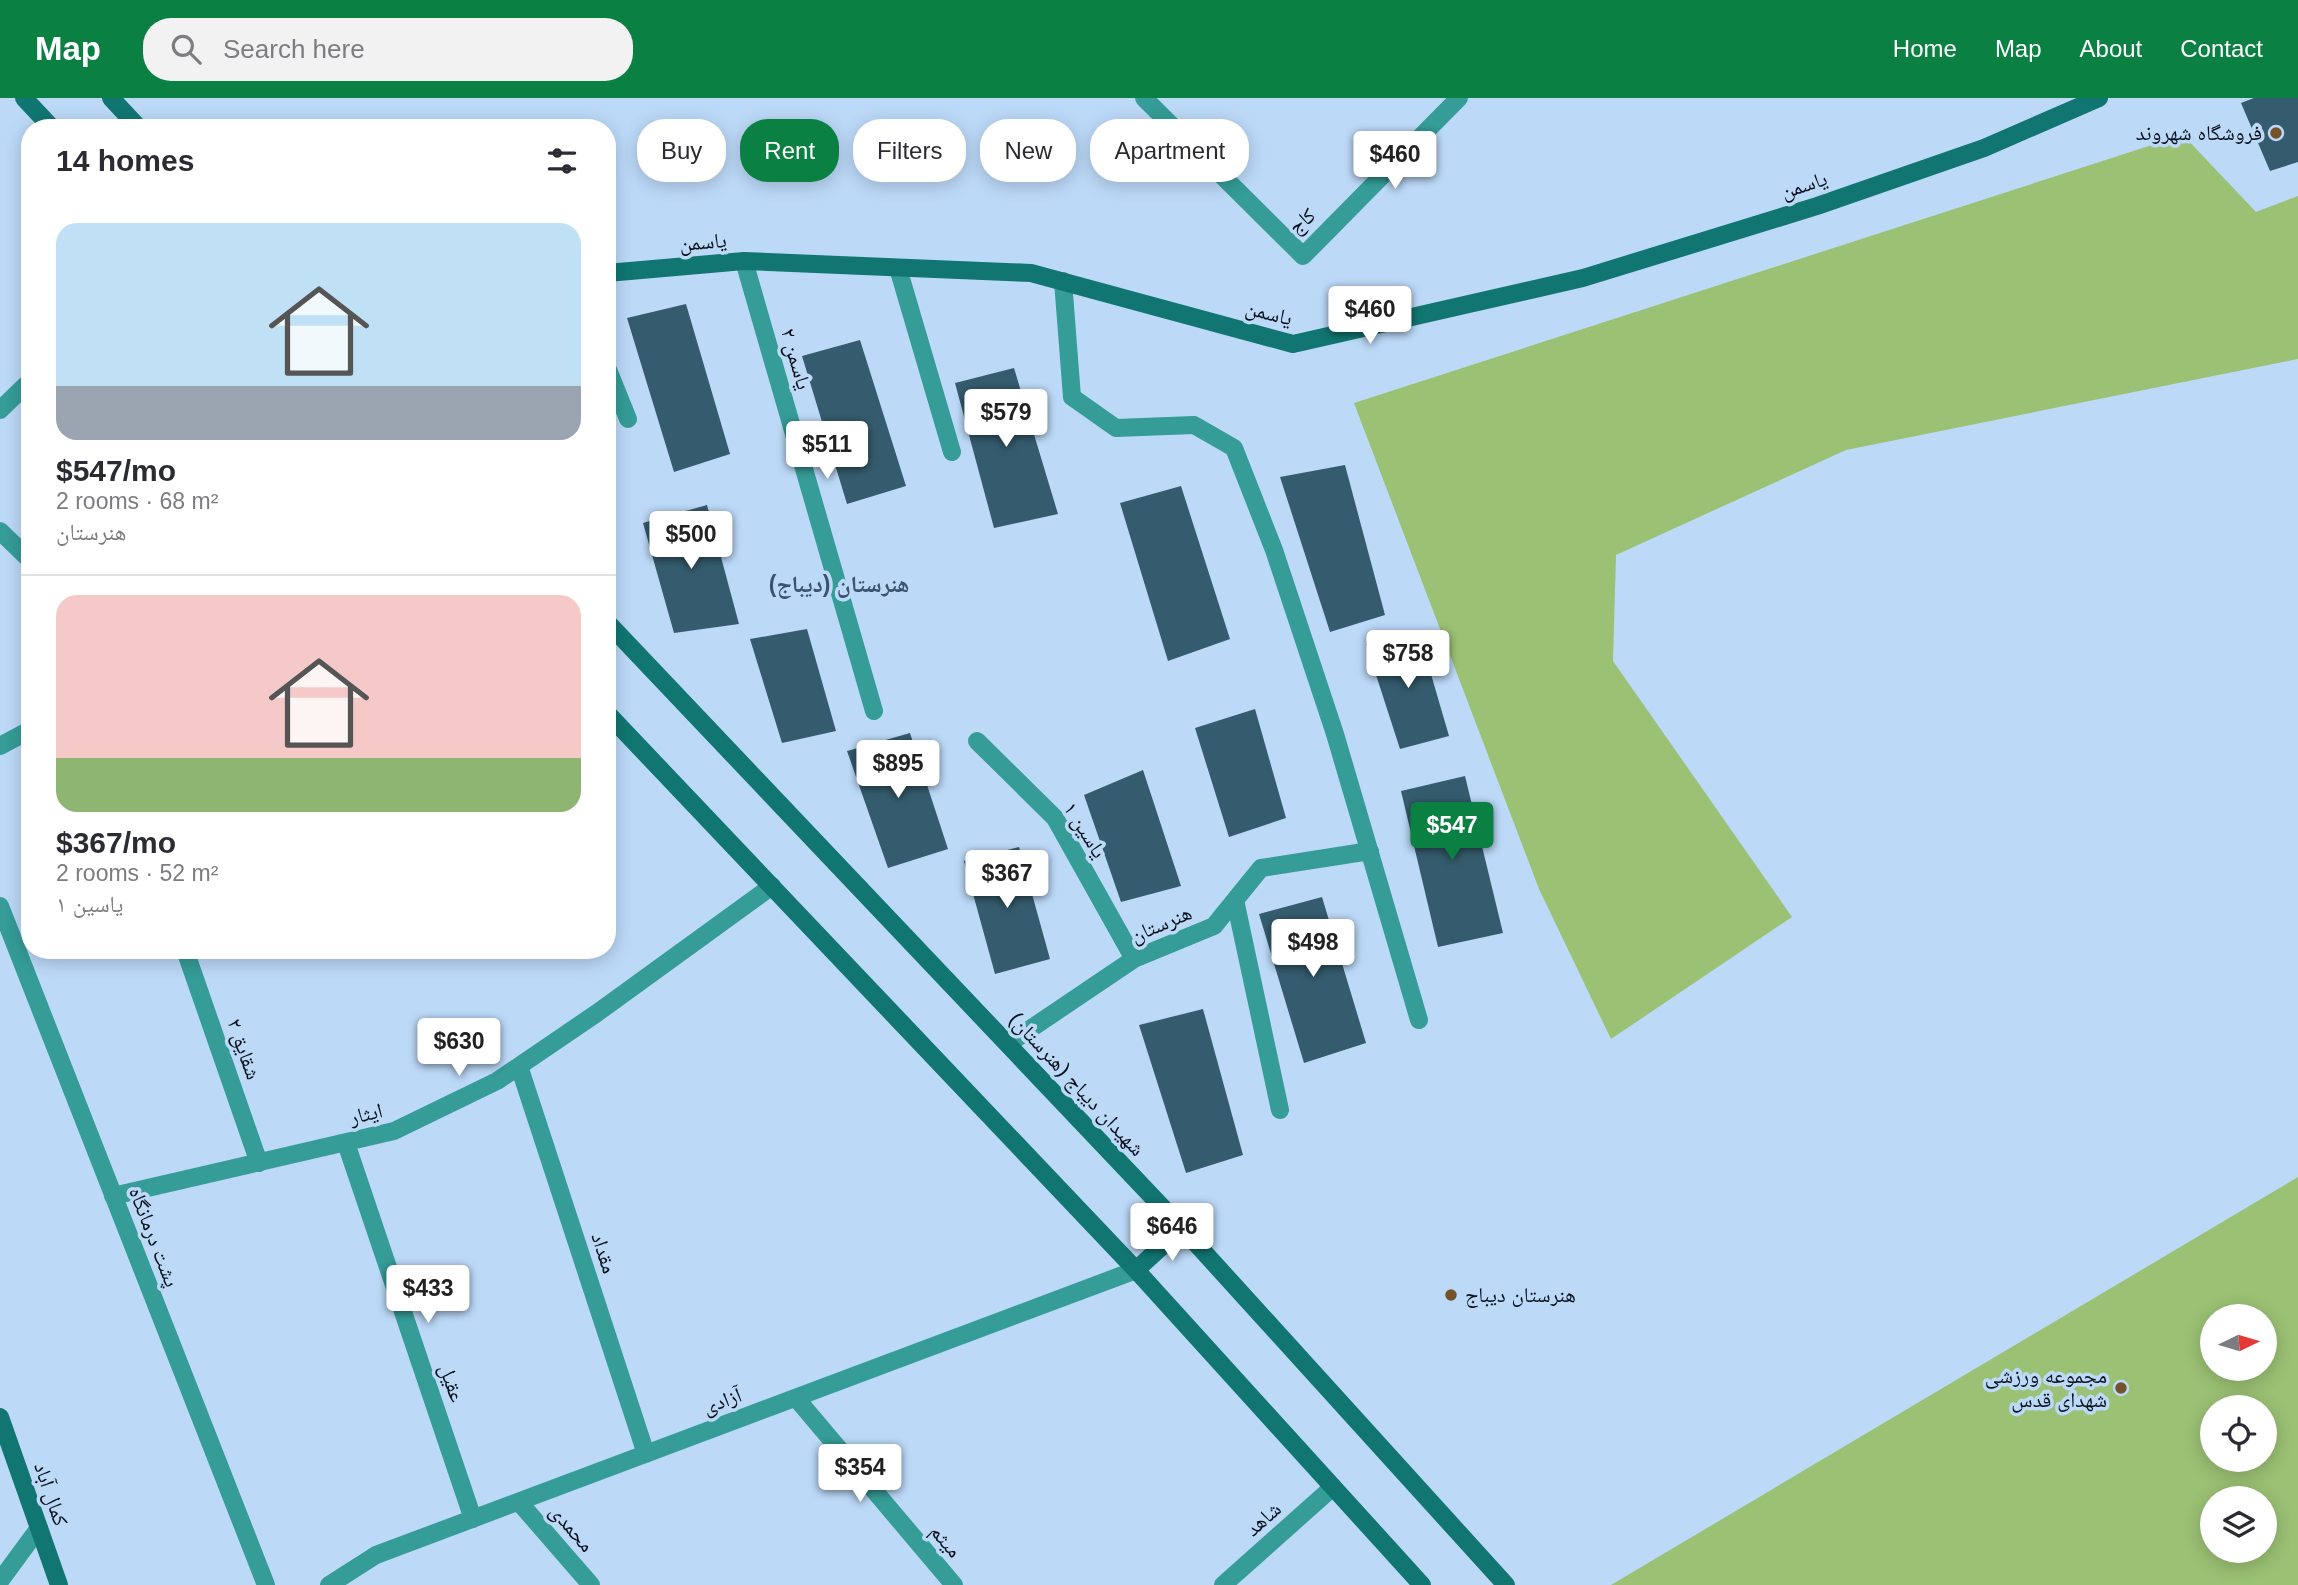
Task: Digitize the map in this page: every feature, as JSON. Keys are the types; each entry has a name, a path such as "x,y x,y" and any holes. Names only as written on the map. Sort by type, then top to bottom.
{"main road":[{"path":"24,98 44,119"},
{"path":"111,98 131,119"},
{"name":"یاسمن","path":"616,272 744,261 1031,273 1293,344 1583,278 1816,206 1984,148 2099,98"},
{"name":"شهیدان دیباج (هنرستان)","path":"616,631 1182,1228 1506,1585"},
{"path":"616,722 1136,1270 1422,1585"},
{"path":"1136,1270 1182,1228"},
{"name":"کمال آباد","path":"0,1418 59,1585"}],"street":[{"name":"کاج","path":"1144,98 1303,256 1459,98"},
{"name":"یاسمن ۲","path":"744,261 874,710"},
{"path":"898,268 952,452"},
{"path":"1063,281 1072,397 1116,428 1194,425 1234,448 1274,550 1335,734 1419,1020"},
{"path":"616,389 628,419"},
{"path":"0,410 21,390"},
{"path":"0,531 21,551"},
{"path":"0,746 21,735"},
{"name":"یاسین ۱","path":"977,741 1055,818 1134,960"},
{"name":"هنرستان","path":"1008,1045 1134,960 1213,926 1261,868 1370,851"},
{"name":"ایثار","path":"113,1196 394,1131 497,1081 597,1013 772,886"},
{"path":"1235,900 1280,1110"},
{"name":"پشت درمانگاه","path":"0,906 265,1585"},
{"name":"شقایق ۲","path":"188,959 259,1163"},
{"name":"مقداد","path":"520,1066 646,1454"},
{"name":"عقیل","path":"346,1143 473,1519"},
{"name":"آزادی","path":"329,1585 376,1556 1136,1270"},
{"name":"میثم","path":"796,1398 954,1585"},
{"name":"شاهد","path":"1223,1585 1333,1487"},
{"name":"محمدی","path":"519,1502 591,1585"},
{"path":"0,1581 39,1528"}],"green space":[{"path":"2183,135 2256,212 2298,196 2298,359 1846,450 1616,555 1613,661 1792,917 1611,1039 1539,889 1354,403"},
{"name":"مجموعه ورزشی شهدای قدس","path":"2298,1177 2298,1585 1611,1585"}],"building":[{"name":"فروشگاه شهروند","path":"2254,98 2298,98 2298,162 2270,171 2241,103"},
{"path":"686,304 730,454 674,472 627,318"},
{"path":"860,340 906,486 847,504 802,356"},
{"path":"1014,368 1058,514 994,528 955,383"},
{"path":"1345,465 1385,615 1330,632 1280,477"},
{"path":"1181,486 1230,639 1168,661 1120,503"},
{"path":"707,505 739,624 674,633 643,523"},
{"path":"807,629 836,731 782,743 750,639"},
{"path":"1419,633 1449,736 1400,749 1366,644"},
{"path":"1255,709 1286,818 1229,837 1195,728"},
{"path":"910,733 948,849 888,868 847,751"},
{"path":"1143,770 1181,886 1121,902 1084,795"},
{"path":"1465,776 1503,933 1438,947 1401,791"},
{"path":"1019,847 1050,959 995,974 964,861"},
{"path":"1322,897 1366,1043 1304,1063 1259,914"},
{"path":"1203,1009 1243,1155 1186,1173 1139,1025"}],"place":[{"name":"فروشگاه شهروند","path":"2276,133"},
{"name":"هنرستان دیباج","path":"1451,1295"},
{"name":"مجموعه ورزشی شهدای قدس","path":"2121,1388"}],"district":[{"name":"(هنرستان (دیباج","path":"839,584"}]}
